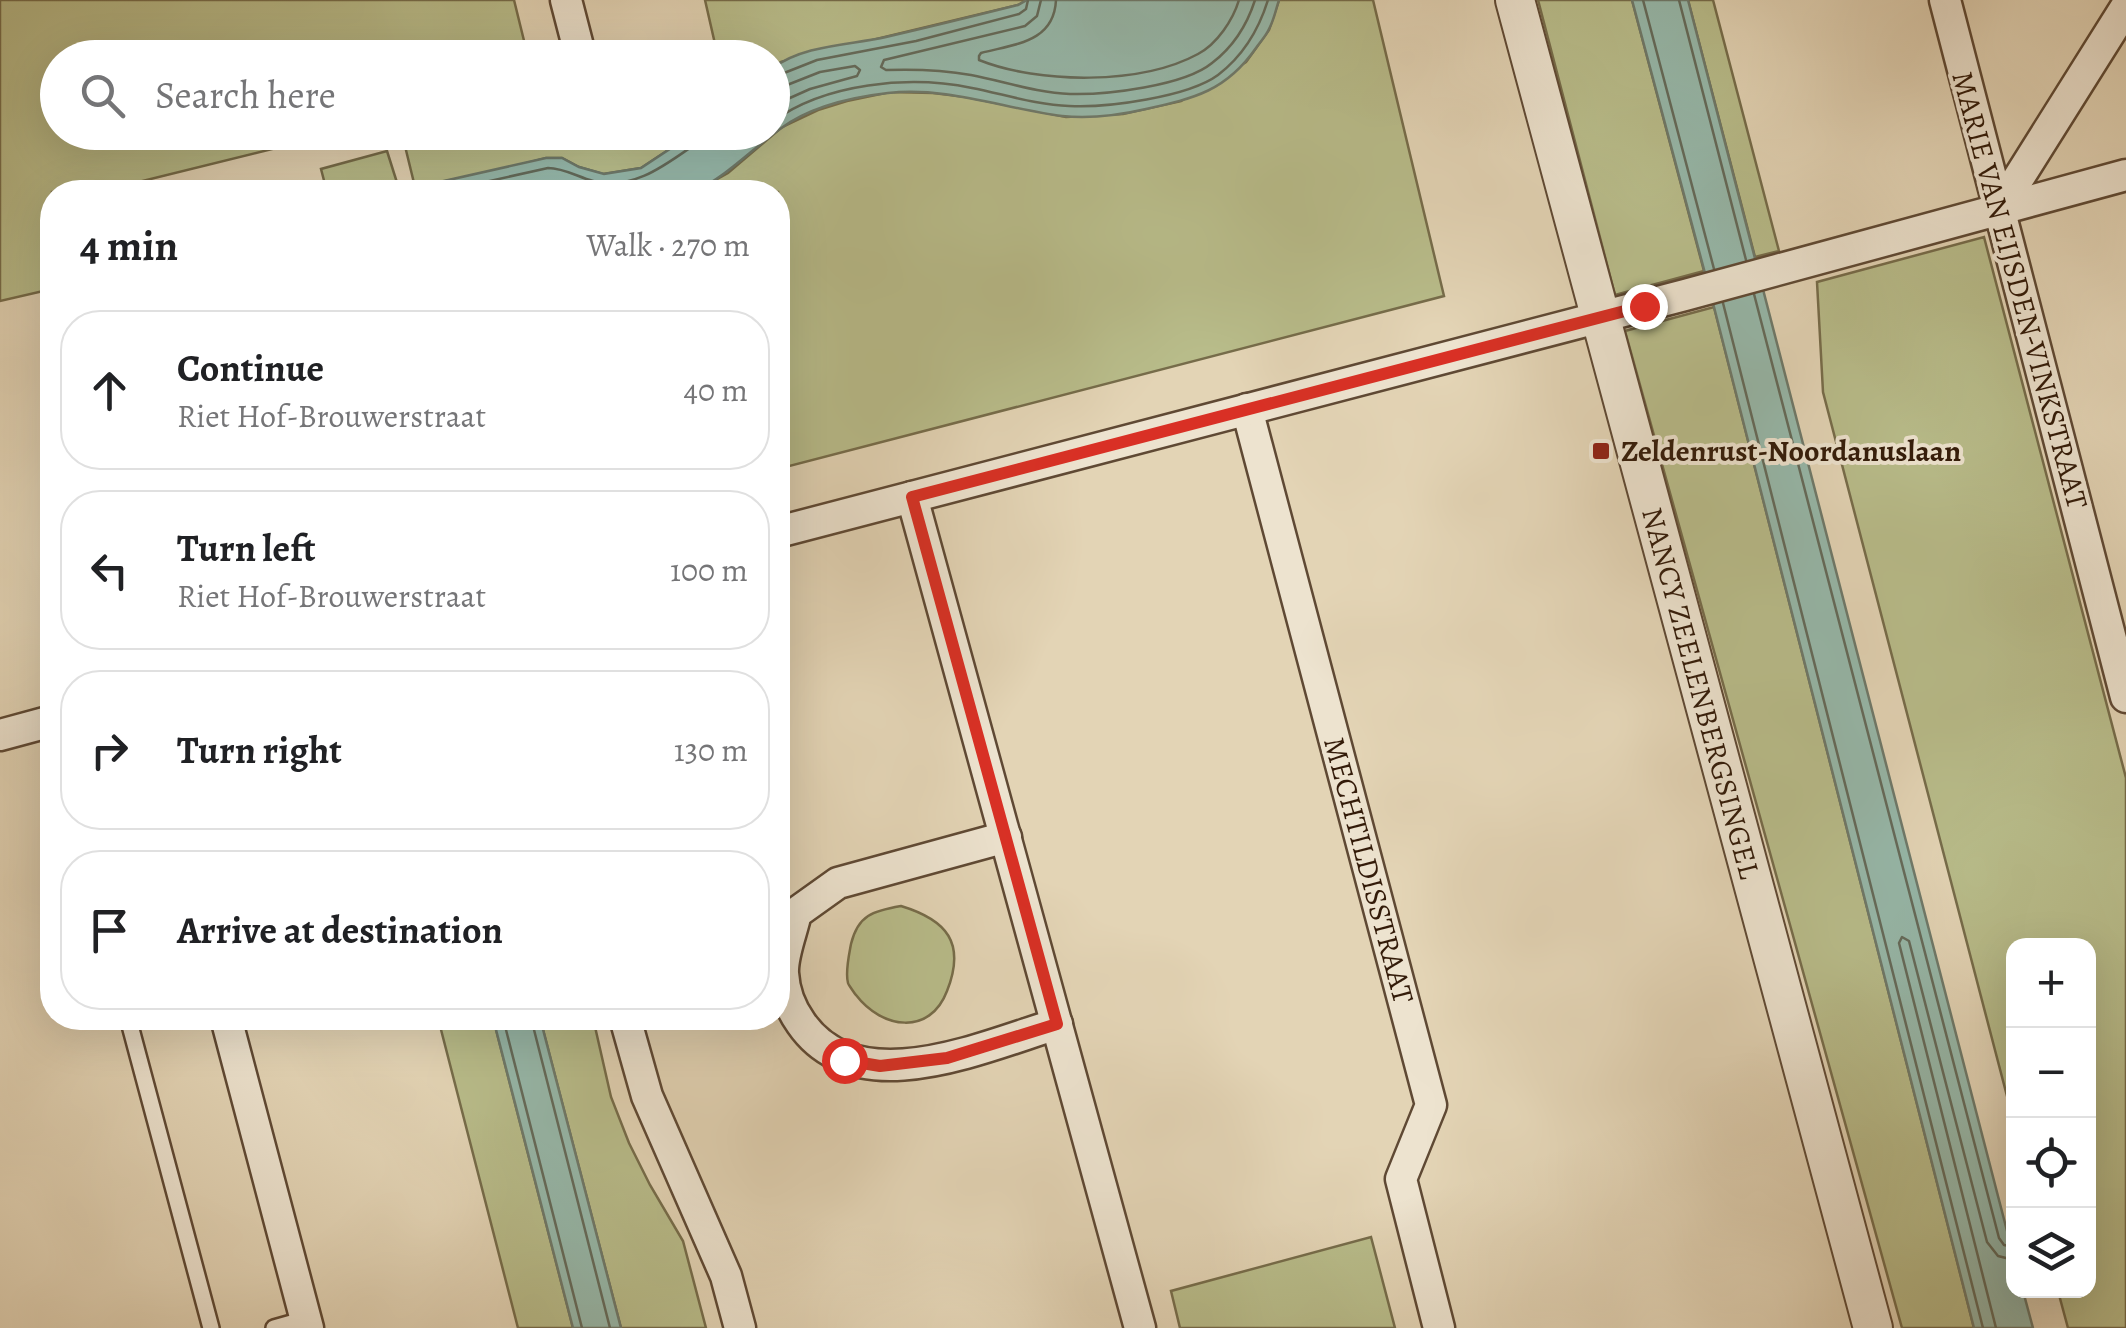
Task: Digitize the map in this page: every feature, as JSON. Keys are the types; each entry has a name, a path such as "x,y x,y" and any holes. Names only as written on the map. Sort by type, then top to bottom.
{"street":[{"path":"566,0 576,40"},
{"name":"NANCY ZEELENBERGSINGEL","path":"1516,0 1873,1328"},
{"name":"MARIE VAN EIJSDEN-VINKSTRAAT","path":"1945,0 2126,696"},
{"path":"1999,209 2126,6"},
{"path":"790,529 2126,175"},
{"name":"MECHTILDISSTRAAT","path":"1247,409 1432,1106 1401,1179 1439,1328"},
{"path":"912,497 1140,1328"},
{"path":"0,735 40,723"},
{"path":"790,940 796,914 838,884 1006,837"},
{"path":"790,1008 811,1038 844,1060 880,1066 947,1058 1057,1024"},
{"path":"229,1030 307,1324"},
{"path":"628,1030 646,1096 726,1276 740,1328"}],"lane":[{"path":"131,1030 211,1328"},
{"path":"274,1328 307,1324"}],"green space":[{"path":"0,0 514,0 524,40 40,40 40,150 268,150 147,180 40,180 40,292 0,301"},
{"path":"705,0 1027,0 790,60 790,40 714,40"},
{"path":"1279,0 1373,0 1444,296 790,466 790,180 715,180 755,150 790,150 790,123 818,110 890,92 966,97 1066,117 1123,114 1181,101 1246,62 1269,30"},
{"path":"1538,0 1632,0 1704,271 1615,295"},
{"path":"1688,0 1713,0 1779,251 1755,257"},
{"path":"406,150 668,150 641,168 603,174 562,158 546,158 451,180 413,180"},
{"path":"387,151 396,180 324,180 321,169"},
{"path":"1984,237 2126,778 2126,1328 2068,1328 2060,1298 2096,1298 2096,938 2006,938 2006,1092 1823,392 1817,282"},
{"path":"1714,307 1974,1328 1902,1328 1625,331"},
{"path":"901,906 941,926 953,947 954,959 947,991 939,1005 918,1021 905,1023 892,1021 867,1006 849,985 847,974 858,927 875,913"},
{"path":"441,1030 496,1030 573,1328 518,1328"},
{"path":"543,1030 596,1030 611,1097 650,1185 683,1241 706,1328 621,1328"},
{"path":"1371,1237 1395,1328 1180,1328 1171,1291"}],"water":[{"path":"1027,0 1279,0 1266,34 1233,74 1194,96 1146,109 1072,117 954,95 910,92 846,100 790,123 790,58"},
{"path":"1632,0 1688,0 2006,1227 2006,1298 2025,1298 2033,1328 1974,1328"},
{"path":"668,150 753,150 714,180 448,180 546,158 562,158 604,174 641,168"},
{"path":"496,1030 543,1030 621,1328 573,1328"}],"place":[{"name":"Zeldenrust-Noordanuslaan","path":"1601,451"}],"route":[{"path":"844,1060 880,1066 947,1058 1057,1024 912,497 1644,306"}]}
